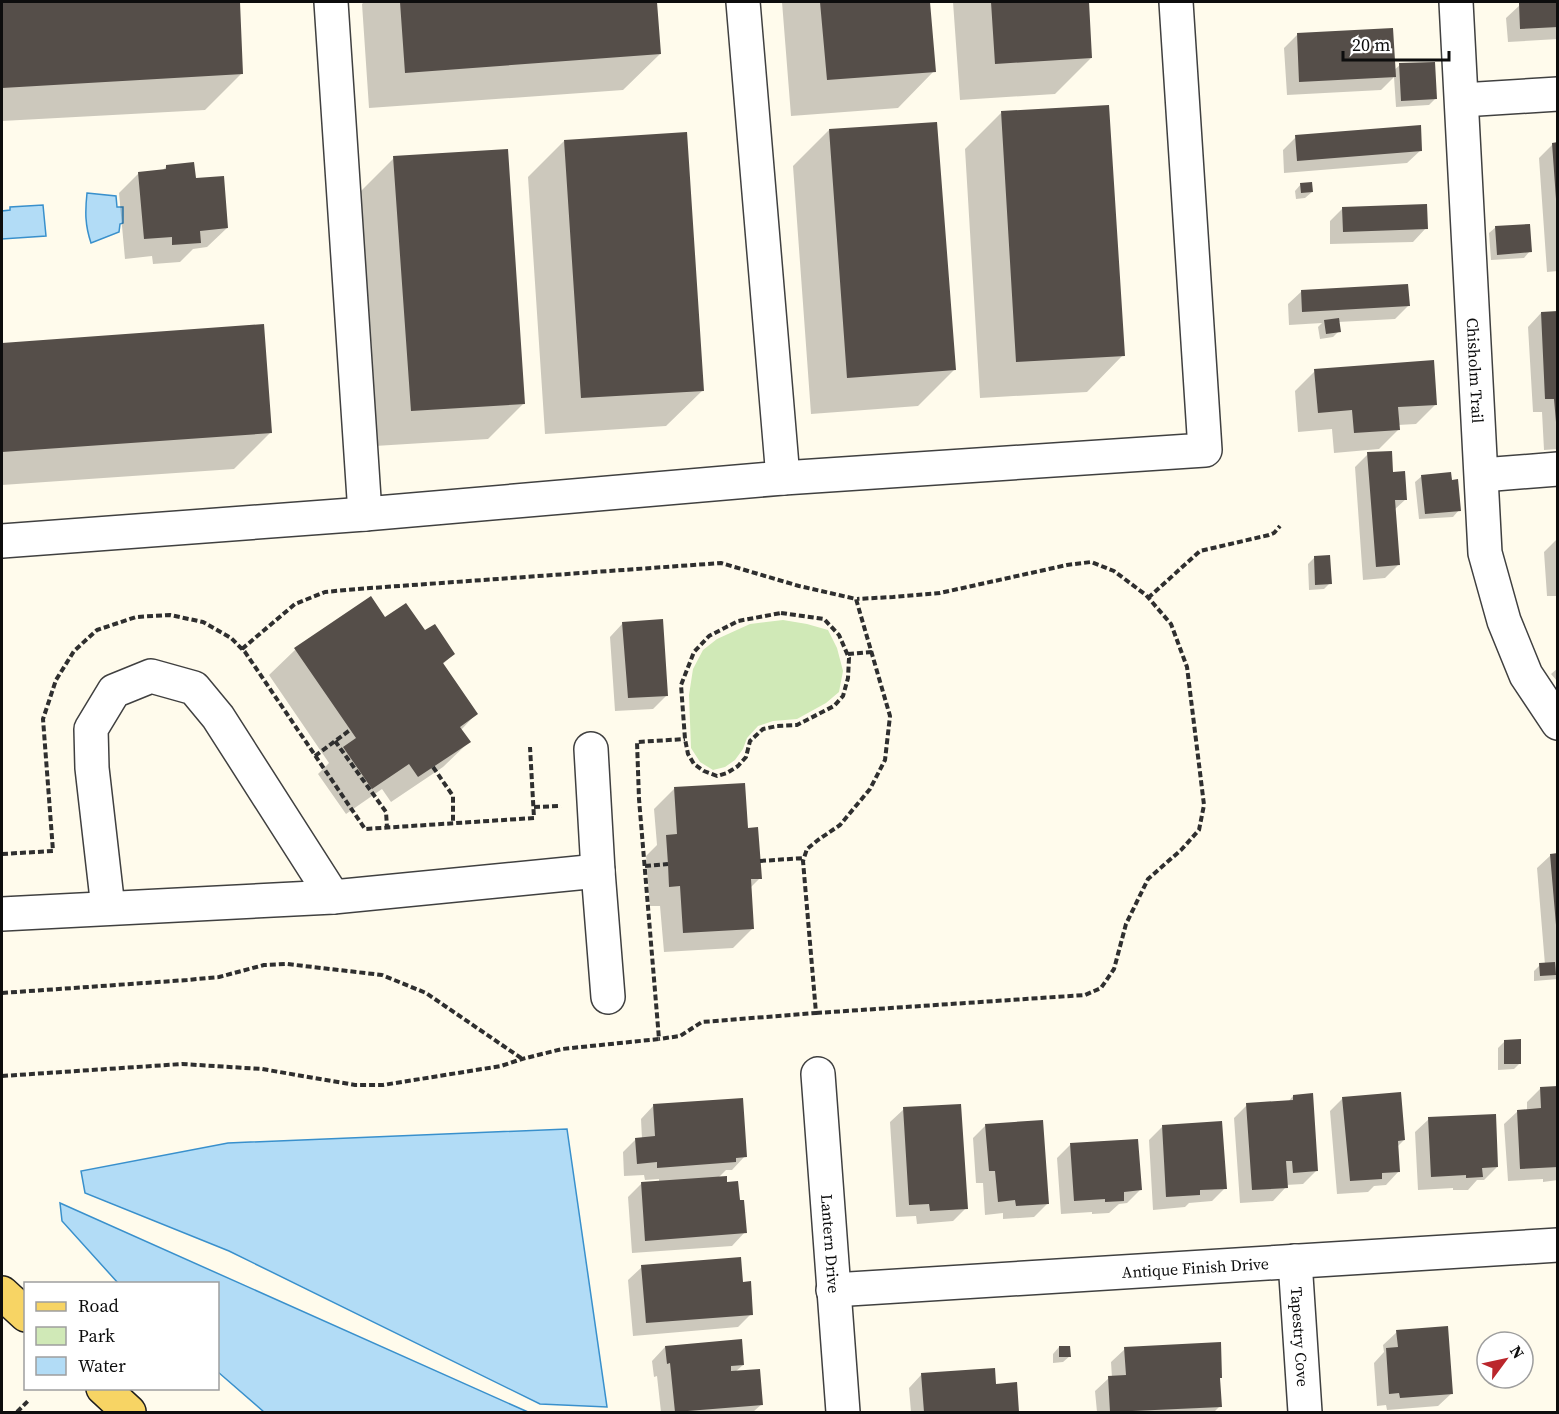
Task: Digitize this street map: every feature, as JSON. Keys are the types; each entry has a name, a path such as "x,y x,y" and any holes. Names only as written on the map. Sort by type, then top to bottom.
{"main road":[{"path":"104,1390 129,1413"}],"street":[{"path":"332,2 365,514"},
{"path":"743,2 783,478"},
{"path":"2,541 365,514 783,478 1205,450 1176,2"},
{"name":"Chisholm Trail","path":"1456,2 1485,553 1504,621 1526,675 1557,723"},
{"path":"1462,100 1557,94"},
{"path":"1482,475 1557,469"},
{"path":"108,908 92,768 91,729 114,691 151,676 194,688 218,717 333,897"},
{"path":"591,749 608,997"},
{"path":"2,914 333,897 598,871"},
{"name":"Lantern Drive","path":"818,1074 843,1413"},
{"name":"Antique Finish Drive","path":"833,1290 1557,1245"},
{"name":"Tapestry Cove","path":"1295,1261 1305,1413"}],"path":[{"path":"1148,598 1200,550 1274,533 1280,526"},
{"path":"242,649 295,604 325,592 721,563 799,586 856,599 940,593 1067,565 1091,562 1114,571 1148,598 1171,624 1187,667 1204,805 1199,831 1148,879 1126,924 1114,969 1101,988 1085,995 702,1022 680,1036 659,1039"},
{"path":"816,1013 803,861 807,849 840,825 870,789 885,760 890,716 856,599"},
{"path":"781,613 824,619 839,635 848,654 848,678 843,696 834,706 797,725 763,729 750,741 746,757 727,773 717,776 694,764 686,747 681,685 694,652 709,636 738,621 781,613"},
{"path":"848,654 872,652"},
{"path":"315,756 350,730"},
{"path":"335,741 386,812 387,827"},
{"path":"433,767 453,796 453,823"},
{"path":"534,807 562,806"},
{"path":"760,861 804,858"},
{"path":"645,866 668,864"},
{"path":"2,993 219,977 264,965 287,964 382,975 426,993 522,1059 501,1066 383,1085 355,1085 262,1069 182,1064 2,1076"},
{"path":"17,1413 28,1401"}],"green space":[{"path":"783,620 828,630 837,648 843,671 839,692 826,703 797,719 773,721 758,726 747,738 735,760 725,767 713,770 700,762 691,748 689,695 693,669 703,650 717,639 750,624"}],"water":[{"path":"87,193 116,196 117,207 123,207 123,223 120,224 119,232 91,243 86,218"},
{"path":"43,205 46,236 2,239 2,211 10,210 10,207"},
{"path":"567,1129 607,1407 540,1404 229,1251 85,1193 81,1171 228,1143"},
{"path":"60,1203 528,1412 264,1412 219,1373 219,1282 117,1282 62,1221"}],"building":[{"path":"2,2 240,2 243,74 2,88"},
{"path":"400,2 657,2 661,54 405,73"},
{"path":"820,2 930,2 936,72 827,80"},
{"path":"991,2 1089,2 1092,58 995,64"},
{"path":"1558,2 1558,27 1520,29 1519,3"},
{"path":"1393,28 1396,77 1299,82 1297,33"},
{"path":"1435,62 1437,99 1401,101 1399,63"},
{"path":"1109,105 1125,356 1016,362 1001,111"},
{"path":"937,122 956,370 847,378 829,129"},
{"path":"1421,125 1422,151 1297,161 1295,135"},
{"path":"687,132 704,391 581,398 564,140"},
{"path":"1558,142 1558,199 1556,199 1552,143"},
{"path":"508,149 525,404 411,411 393,156"},
{"path":"194,162 196,178 224,176 228,228 200,231 201,243 172,245 172,237 144,239 138,172 166,169 166,165"},
{"path":"1312,182 1313,192 1301,193 1300,183"},
{"path":"1427,204 1428,229 1343,232 1342,207"},
{"path":"1530,224 1532,252 1497,255 1495,226"},
{"path":"1408,284 1410,306 1302,312 1301,290"},
{"path":"1558,311 1558,422 1556,422 1554,399 1545,399 1541,312"},
{"path":"1339,318 1341,332 1326,334 1324,320"},
{"path":"264,324 272,433 2,452 2,343"},
{"path":"1434,360 1437,405 1398,407 1400,430 1354,433 1352,410 1318,413 1314,369"},
{"path":"1392,451 1393,472 1405,471 1407,500 1395,500 1400,565 1376,567 1367,452"},
{"path":"1451,472 1452,480 1458,479 1461,511 1425,514 1421,475"},
{"path":"1330,555 1332,584 1315,585 1314,556"},
{"path":"371,596 385,617 406,603 425,630 435,624 455,654 443,663 478,714 460,727 471,742 418,777 409,764 372,789 343,747 356,738 294,648"},
{"path":"663,619 668,696 628,698 622,622"},
{"path":"745,783 748,828 758,827 762,879 751,879 754,929 683,933 680,886 669,887 666,835 677,834 674,787"},
{"path":"1558,853 1558,925 1556,925 1550,854"},
{"path":"1555,962 1556,975 1540,976 1539,963"},
{"path":"1521,1039 1521,1064 1504,1064 1504,1040"},
{"path":"1558,1086 1558,1167 1520,1169 1517,1110 1541,1108 1540,1087"},
{"path":"1401,1092 1405,1140 1398,1141 1400,1172 1382,1173 1382,1179 1350,1181 1342,1097"},
{"path":"1313,1093 1318,1171 1293,1173 1292,1161 1286,1161 1288,1188 1252,1190 1246,1103 1293,1100 1293,1095"},
{"path":"743,1098 747,1157 736,1158 736,1162 657,1168 657,1162 637,1164 635,1138 655,1136 653,1104"},
{"path":"961,1104 968,1209 930,1211 929,1204 909,1205 903,1107"},
{"path":"1496,1114 1498,1167 1482,1168 1483,1177 1466,1178 1466,1175 1431,1177 1428,1117"},
{"path":"1043,1120 1049,1204 1016,1206 1015,1200 998,1202 995,1171 989,1171 985,1124"},
{"path":"1222,1121 1227,1189 1200,1190 1200,1195 1166,1197 1162,1125"},
{"path":"1138,1139 1142,1190 1124,1192 1124,1201 1105,1202 1105,1199 1074,1201 1070,1143"},
{"path":"727,1176 727,1182 738,1181 740,1200 744,1200 747,1233 645,1241 641,1182"},
{"path":"741,1257 743,1282 751,1281 753,1315 646,1323 641,1265"},
{"path":"1448,1326 1453,1394 1400,1398 1399,1393 1389,1394 1386,1348 1398,1347 1396,1330"},
{"path":"742,1339 744,1365 731,1366 731,1371 760,1369 763,1405 675,1412 670,1363 667,1364 665,1346"},
{"path":"1221,1342 1222,1407 1110,1412 1108,1376 1126,1375 1124,1347"},
{"path":"1059,1346 1070,1346 1071,1357 1059,1357"},
{"path":"995,1368 996,1384 1017,1382 1019,1412 924,1412 921,1373"}]}
